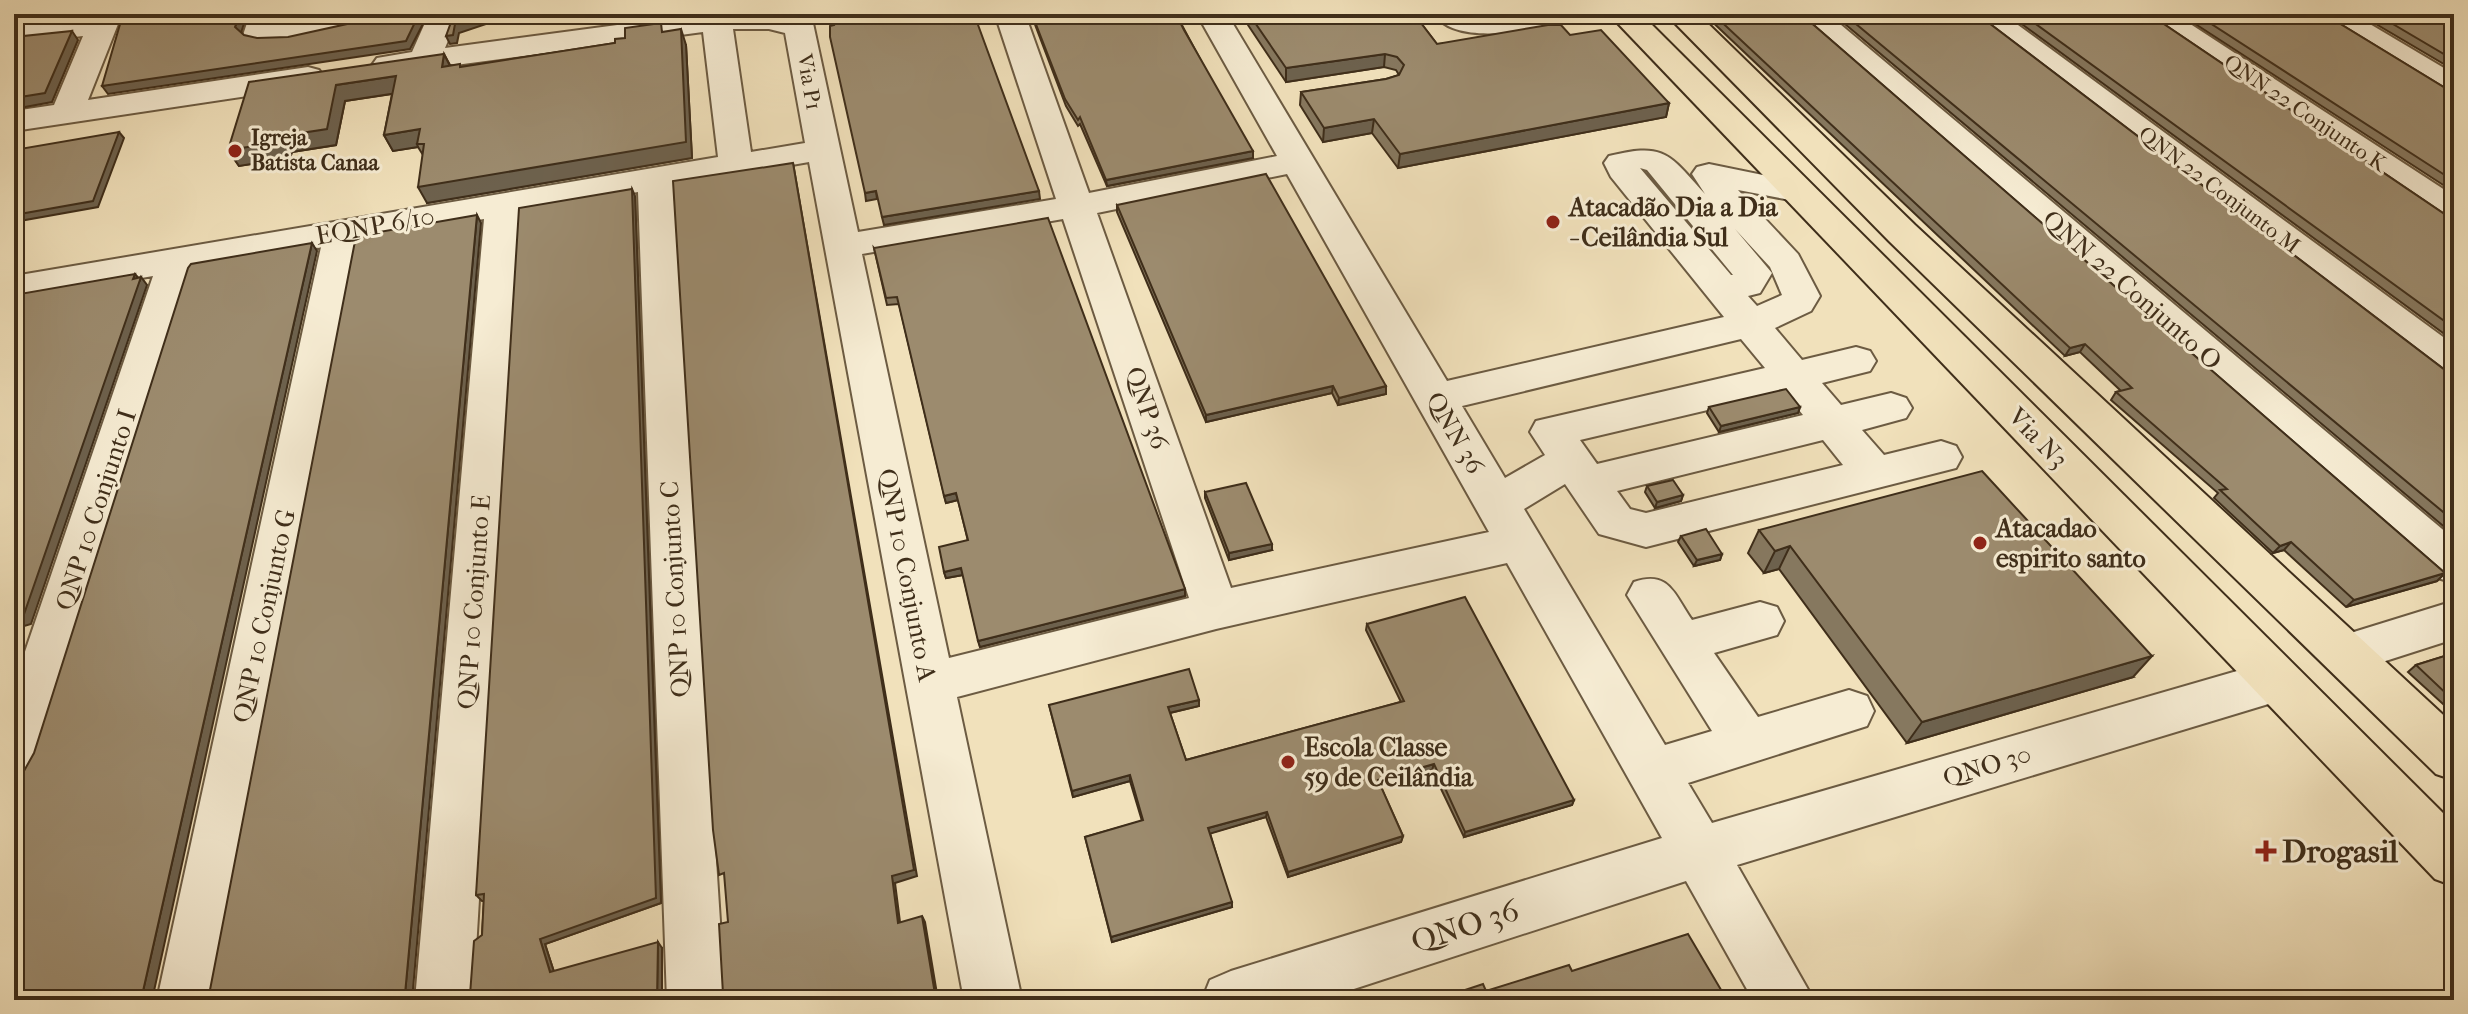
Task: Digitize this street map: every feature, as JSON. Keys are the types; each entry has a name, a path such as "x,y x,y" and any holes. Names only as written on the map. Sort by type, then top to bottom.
{"main road":[{"name":"Via N3","path":"1681,14 1902,233 2454,758"},
{"name":"Via N3","path":"1619,16 1703,97 2454,861"},
{"path":"1703,97 1772,148 1865,243 1881,248 1897,247 1904,239 1902,233"},
{"path":"1894,292 1894,280 1908,275 1927,277 1942,286 2060,401 2181,500"}],"street":[{"path":"265,14 258,35 262,37 342,52 438,58 716,20"},
{"path":"438,58 444,14"},
{"path":"438,58 575,14"},
{"path":"661,14 716,20 798,21"},
{"name":"QNP 36","path":"1010,14 1216,610"},
{"name":"QNN 36","path":"1212,14 1276,96 1298,162 1785,1000"},
{"path":"1449,14 1468,24 1496,18 1556,14"},
{"name":"QNN 22 Conjunto O","path":"1810,14 2454,565"},
{"name":"QNN 22 Conjunto M","path":"1984,14 2454,365"},
{"name":"QNN 22 Conjunto K","path":"2155,14 2454,212"},
{"path":"2332,14 2454,87"},
{"path":"67,113 105,19"},
{"path":"14,35 105,19"},
{"path":"716,20 736,164"},
{"name":"Via P1","path":"798,21 822,150"},
{"path":"14,121 67,113 342,52"},
{"path":"1709,174 1735,130"},
{"name":"EQNP 6/10","path":"14,288 822,150"},
{"name":"QNP 10 Conjunto A","path":"822,150 993,1000"},
{"path":"841,246 1077,206 1298,162"},
{"path":"1709,174 1795,191"},
{"path":"1435,398 1520,381 1753,323 1798,302 1801,296 1799,288 1773,249 1709,174"},
{"name":"QNP 10 Conjunto C","path":"655,178 696,1000"},
{"name":"QNP 10 Conjunto E","path":"444,1000 503,204"},
{"name":"QNP 10 Conjunto G","path":"186,1000 342,232"},
{"name":"QNP 10 Conjunto I","path":"14,759 177,261"},
{"path":"1724,289 1874,473"},
{"path":"929,684 1216,610 1508,524 1570,458 1794,374 1856,361"},
{"path":"1520,381 1615,522 1646,530 1941,457"},
{"path":"1570,458 1833,421 1891,408"},
{"path":"1650,595 1747,743"},
{"path":"2345,654 2454,620"},
{"path":"1681,642 1760,621"},
{"name":"QNO 30","path":"1698,852 2275,681"},
{"path":"1652,772 1849,711"},
{"name":"QNO 36","path":"1231,1000 1698,852"}],"building":[{"path":"123,14 240,14 235,27 244,35 257,38 288,37 356,22 361,14 419,14 406,41 102,86"},
{"path":"454,14 487,14 455,24 453,35 446,36"},
{"path":"831,14 974,14 1039,191 882,217 876,191 865,193 830,37 830,26 834,25"},
{"path":"1032,14 1176,14 1253,151 1106,180 1080,117 1078,120 1065,99"},
{"path":"1249,14 1414,14 1437,44 1548,25 1561,25 1570,35 1601,30 1669,103 1400,154 1374,119 1324,128 1301,92 1399,75 1404,65 1397,57 1385,54 1286,68"},
{"path":"1713,14 1801,14 2445,573 2354,600 2291,542 2280,546 2220,490 2227,489 2116,392 2132,388 2085,344 2070,348"},
{"path":"1844,14 1977,14 2445,370 2454,372 2454,521"},
{"path":"2022,14 2149,14 2446,215 2454,216 2454,328"},
{"path":"2196,14 2324,14 2447,89 2454,90 2454,181"},
{"path":"2376,14 2454,14 2454,60"},
{"path":"661,23 662,32 681,29 686,142 418,187 424,144 417,144 420,129 384,135 396,76 336,85 327,129 282,136 280,142 228,150 249,82 444,54 442,67 460,64 460,67 615,43 615,39 625,38 625,28"},
{"path":"72,31 45,93 14,98 14,37"},
{"path":"119,132 93,201 14,215 14,150"},
{"path":"793,163 914,870 892,876 898,923 922,916 936,1000 717,1000 723,994 719,924 728,922 724,873 719,875 713,830 673,181"},
{"path":"1266,174 1386,386 1339,398 1333,386 1206,415 1117,205"},
{"path":"632,189 656,898 540,939 550,972 658,942 657,1000 464,1000 470,995 474,941 482,935 484,894 476,895 519,208"},
{"path":"477,215 405,994 414,997 414,1000 205,1000 209,995 356,236"},
{"path":"1048,218 1185,589 978,641 961,568 944,572 939,547 968,540 956,493 944,496 897,297 886,298 874,248"},
{"path":"312,243 141,1000 14,1000 14,774 24,771 34,753 188,268 191,264"},
{"path":"135,274 133,279 141,277 23,617 16,618 14,624 14,295"},
{"path":"1786,389 1800,407 1721,426 1709,407"},
{"path":"1982,471 2152,656 1922,722 1790,546 1775,551 1759,530"},
{"path":"1673,480 1683,495 1657,502 1647,486"},
{"path":"1246,483 1272,544 1229,553 1205,492"},
{"path":"1706,529 1722,554 1697,560 1681,536"},
{"path":"1465,597 1574,800 1465,832 1434,764 1378,780 1403,836 1288,872 1267,812 1208,828 1232,902 1111,937 1085,837 1143,820 1130,775 1072,791 1049,705 1189,669 1199,700 1168,707 1186,760 1404,701 1367,624"},
{"path":"2454,653 2454,701 2416,665"},
{"path":"1688,934 1727,1000 1435,1000 1483,984 1486,991 1569,965 1572,971"}],"place":[{"name":"Igreja Batista Canaa","path":"235,151"},
{"name":"Atacadão Dia a Dia - Ceilândia Sul","path":"1553,222"},
{"name":"Atacadao espirito santo","path":"1980,543"},
{"name":"Escola Classe 59 de Ceilândia","path":"1288,762"},
{"name":"Drogasil","path":"2266,851"}]}
